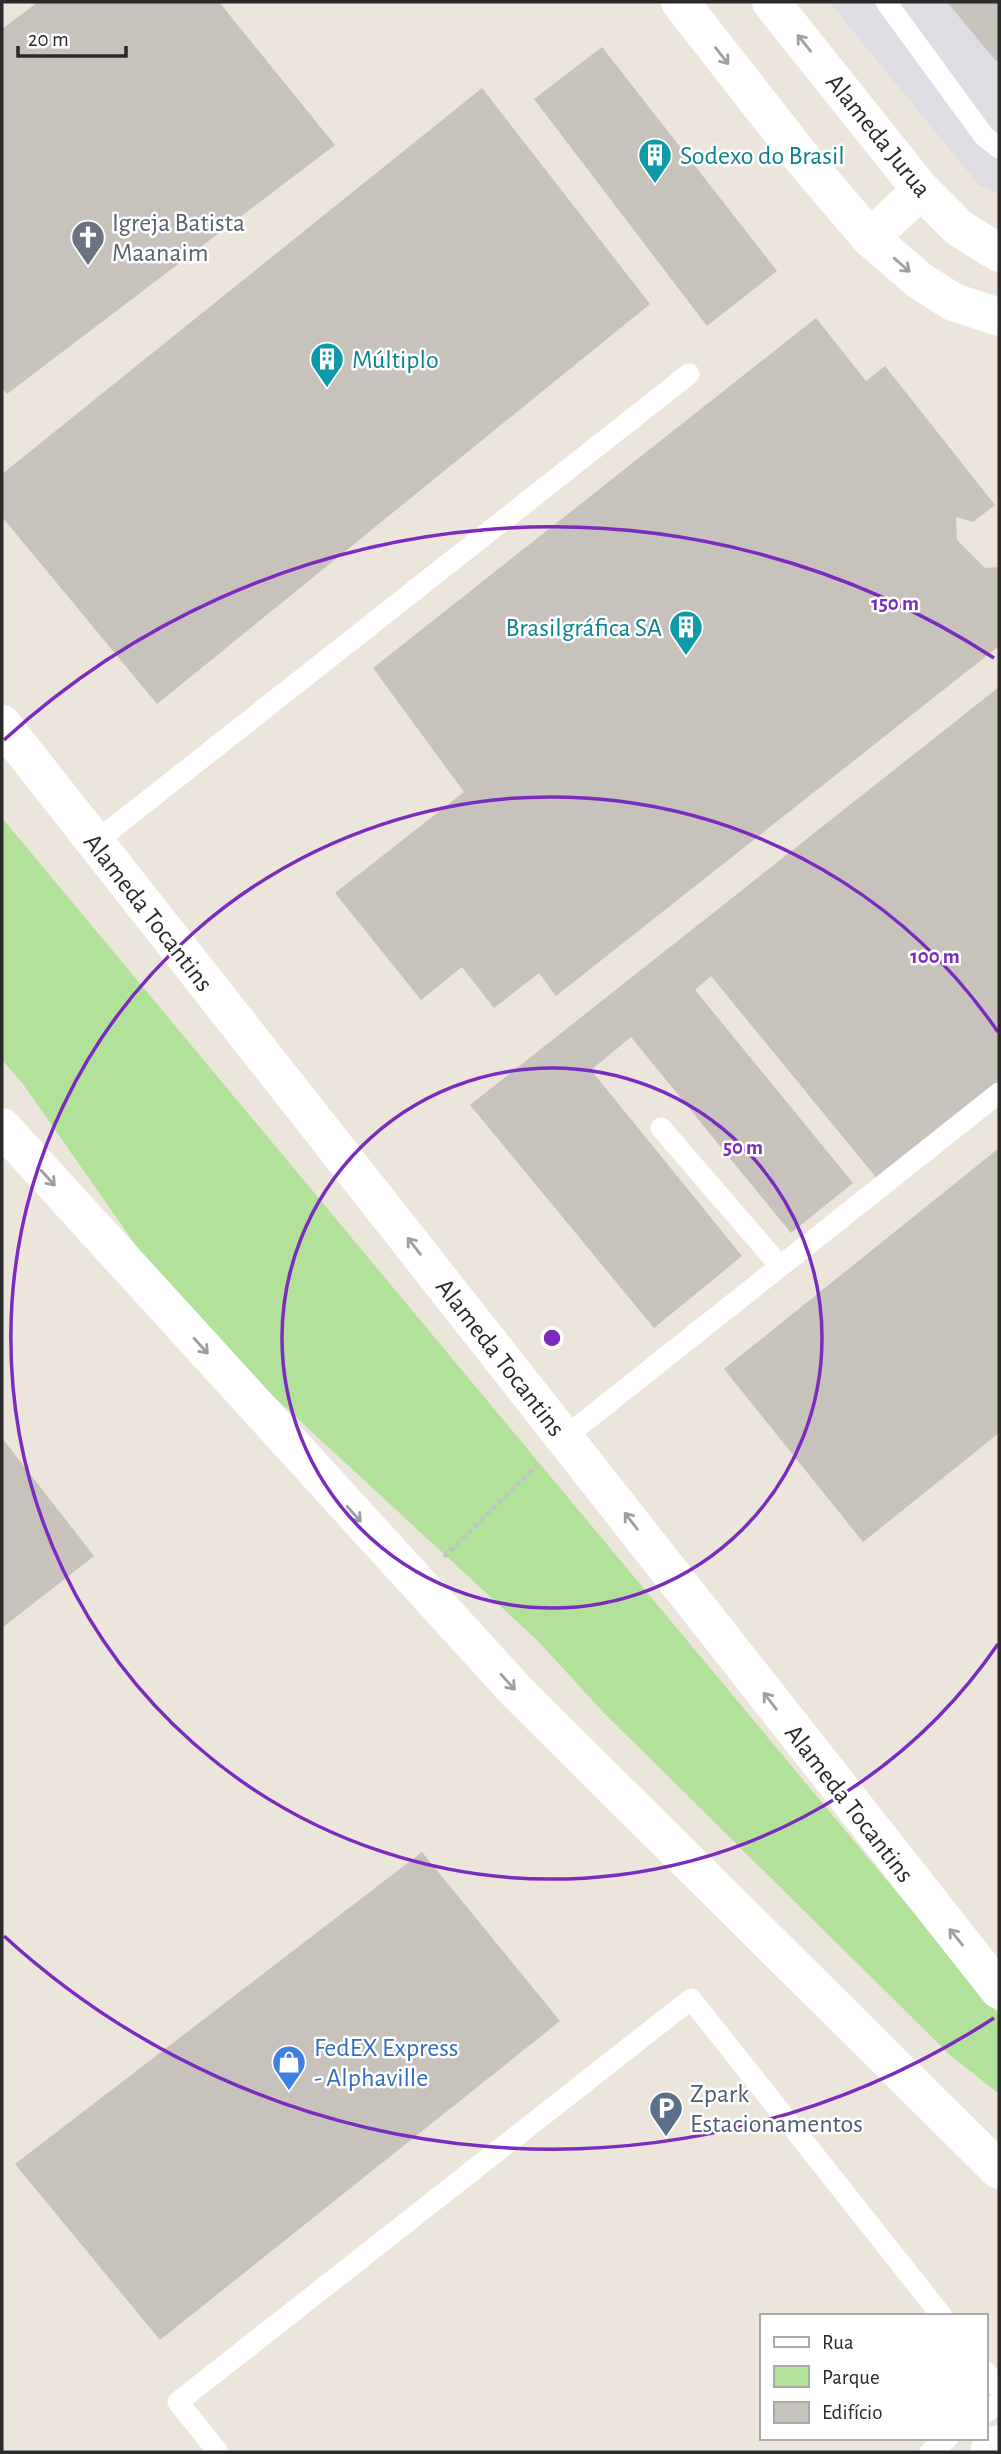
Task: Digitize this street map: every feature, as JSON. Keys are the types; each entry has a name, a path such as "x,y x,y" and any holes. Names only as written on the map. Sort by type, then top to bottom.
{"main road":[{"path":"680,2 802,158 870,237 919,280 953,302 999,317"},
{"name":"Alameda Jurua","path":"771,2 921,190 959,228 999,253"},
{"path":"870,237 921,190"},
{"name":"Alameda Tocantins","path":"2,724 999,1990"},
{"path":"2,1127 517,1693 996,2157"},
{"path":"989,2452 999,2444"}],"lane":[{"path":"886,2 984,136 999,148"},
{"path":"94,843 689,374"},
{"path":"565,1437 999,1093"},
{"path":"661,1128 780,1266"},
{"path":"218,2452 178,2402 691,1998 940,2314"},
{"path":"987,2373 999,2388"},
{"path":"930,2452 945,2440"}],"path":[{"path":"456,1546 565,1437"}],"shaded area":[{"path":"829,2 999,2 999,194 979,185"}],"green space":[{"path":"2,818 999,2015 999,2094 950,2055 603,1712 538,1641 260,1384 137,1247 23,1084 2,1060"}],"building":[{"name":"Igreja Batista Maanaim","path":"38,2 219,2 335,145 7,394 2,388 2,29"},
{"path":"947,2 999,2 999,59 996,61"},
{"name":"Sodexo do Brasil","path":"602,47 777,271 707,326 534,99"},
{"name":"Múltiplo","path":"482,88 650,304 157,704 2,517 2,474"},
{"name":"Brasilgráfica SA","path":"816,318 866,381 885,366 995,505 973,522 956,517 957,540 985,568 999,567 999,646 556,996 539,973 494,1008 462,967 421,1000 335,893 464,792 373,668"},
{"path":"999,687 999,1082 879,1181 711,976 695,990 853,1183 791,1233 631,1037 591,1070 742,1256 654,1328 470,1105"},
{"path":"999,1148 999,1433 863,1542 724,1369"},
{"path":"2,1438 94,1556 2,1628"},
{"name":"FedEX Express - Alphaville","path":"422,1852 560,2021 160,2340 15,2164"}],"place":[{"name":"Sodexo do Brasil","path":"655,185"},
{"name":"Igreja Batista Maanaim","path":"88,267"},
{"name":"Múltiplo","path":"327,389"},
{"name":"Brasilgráfica SA","path":"686,657"},
{"name":"FedEX Express - Alphaville","path":"289,2092"},
{"name":"Zpark Estacionamentos","path":"666,2138"}]}
